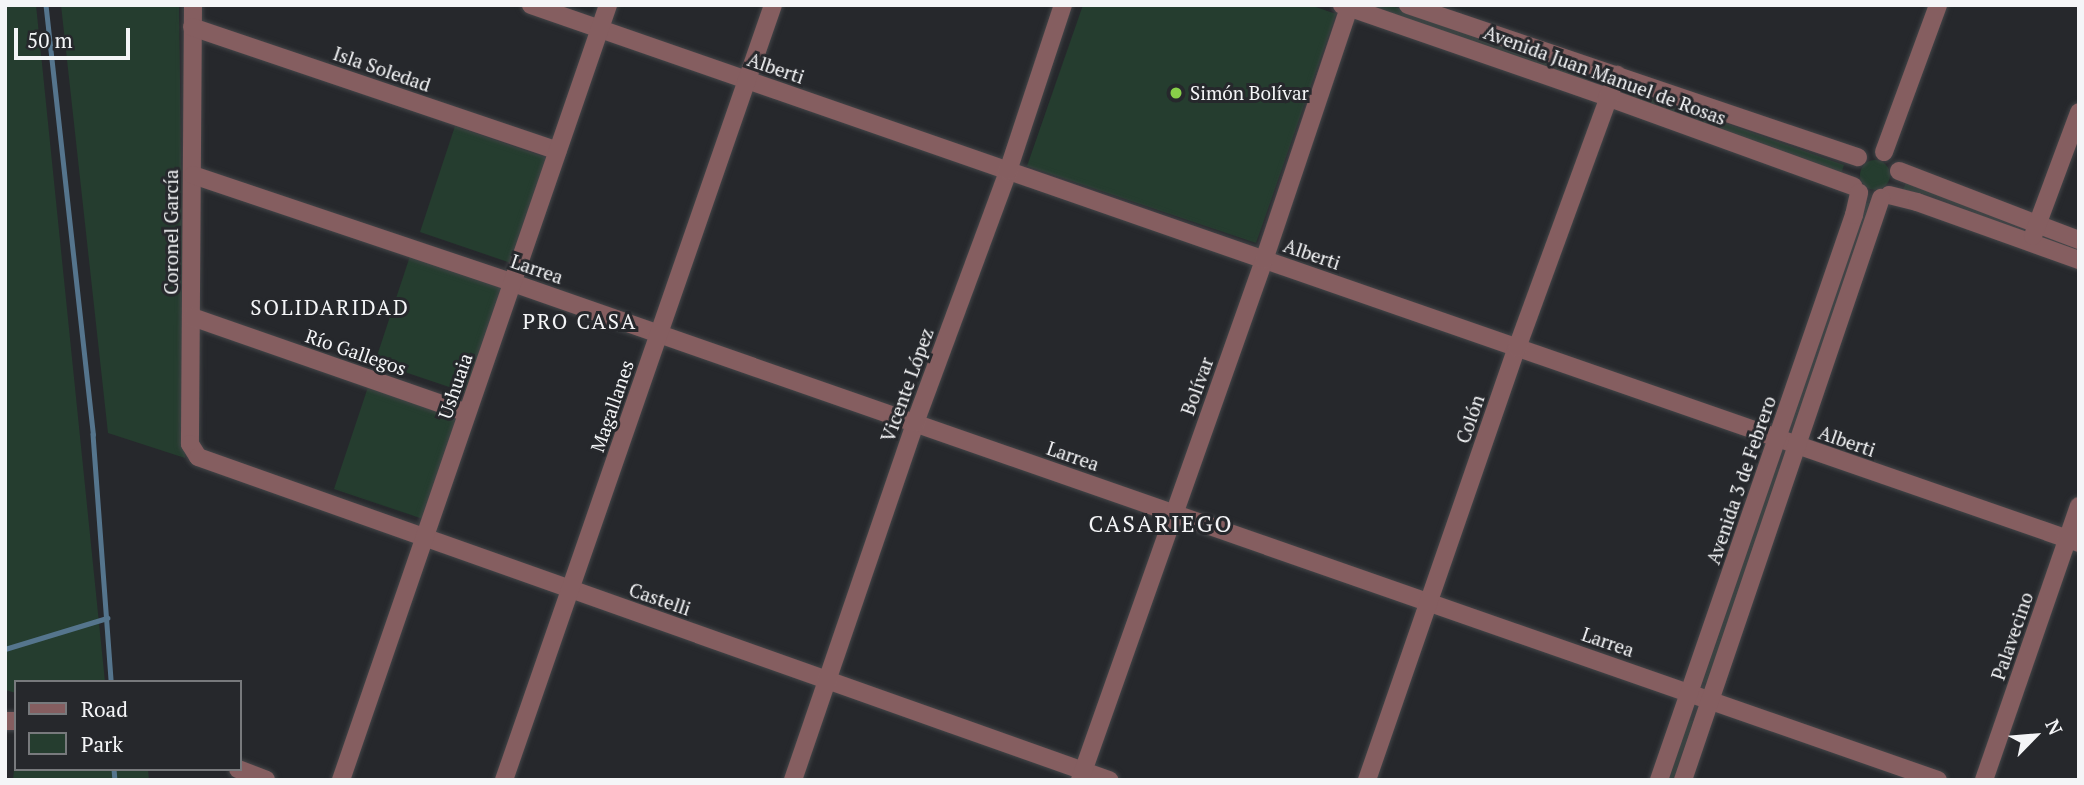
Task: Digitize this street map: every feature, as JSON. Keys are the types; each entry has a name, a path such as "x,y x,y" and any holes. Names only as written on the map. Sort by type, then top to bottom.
{"street":[{"name":"Coronel García","path":"193,5 190,444 198,457"},
{"name":"Alberti","path":"531,5 2073,542"},
{"name":"Ushuaia","path":"341,780 608,5"},
{"name":"Magallanes","path":"504,780 773,5"},
{"name":"Vicente López","path":"793,780 915,423 1007,171 1063,5"},
{"name":"Avenida Juan Manuel de Rosas","path":"1408,5 1858,157"},
{"path":"1884,152 1938,5"},
{"name":"Avenida Juan Manuel de Rosas","path":"1347,6 1607,97 1856,189"},
{"name":"Bolívar","path":"1081,775 1264,260 1347,6"},
{"name":"Isla Soledad","path":"192,27 558,151"},
{"name":"Colón","path":"1367,780 1517,348 1617,75"},
{"path":"2030,243 2079,112"},
{"path":"1872,150 1884,152 1894,159 1899,172 1895,189 1885,196 1873,199 1856,189 1851,170 1858,157 1872,150"},
{"path":"1899,172 2079,240"},
{"name":"Larrea","path":"193,176 658,333 1938,780"},
{"name":"Avenida 3 de Febrero","path":"1659,780 1854,215 1856,189"},
{"path":"1885,196 1917,202 2079,260"},
{"path":"1683,780 1885,196"},
{"name":"Río Gallegos","path":"192,317 467,413"},
{"name":"Castelli","path":"198,457 827,680 1081,775 1109,780"},
{"name":"Palavecino","path":"1984,780 2073,542 2079,506"},
{"path":"242,771 266,780"}],"green space":[{"path":"5,5 36,5 105,680 14,680 14,692 5,690"},
{"path":"61,5 179,5 185,458 108,433"},
{"path":"1083,5 1310,5 1336,14 1256,243 1027,166"},
{"path":"1370,5 1389,5 1590,76 1587,85 1369,8"},
{"path":"1625,88 1844,165 1841,174 1622,97"},
{"path":"455,126 547,158 511,263 420,232"},
{"path":"1875,160 1886,164 1890,175 1886,186 1875,190 1864,186 1860,175 1864,164"},
{"path":"1907,180 2003,220 2002,224 1934,196 1903,190"},
{"path":"1862,201 1873,205 1795,423 1792,422"},
{"path":"410,256 502,288 467,393 375,362"},
{"path":"369,384 461,415 426,520 334,489"},
{"path":"1776,468 1779,469 1707,683 1703,682"},
{"path":"1689,720 1693,721 1673,780 1669,780"},
{"path":"14,770 148,771 149,780 13,780"}],"waterway":[{"path":"46,5 93,434 111,680"},
{"path":"5,649 107,618"},
{"path":"114,771 115,780"}],"place":[{"name":"Simón Bolívar","path":"1176,93"}],"district":[{"name":"SOLIDARIDAD","path":"330,307"},
{"name":"PRO CASA","path":"580,321"},
{"name":"CASARIEGO","path":"1161,524"}]}
